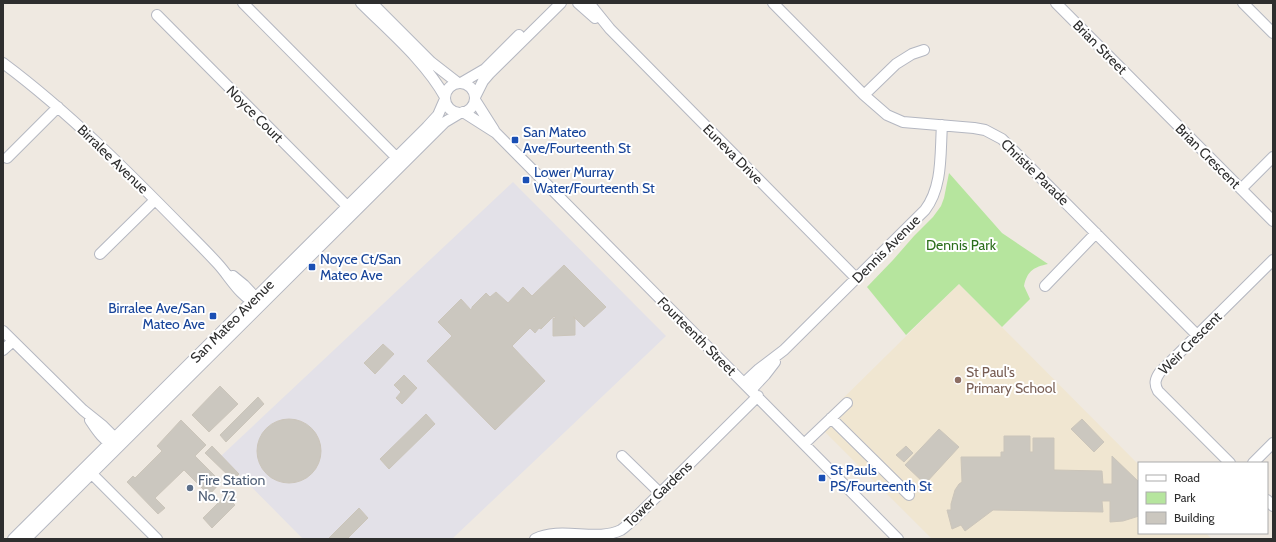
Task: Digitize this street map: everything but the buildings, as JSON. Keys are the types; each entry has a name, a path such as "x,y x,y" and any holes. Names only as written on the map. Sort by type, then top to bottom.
{"street":[{"path":"243,3 400,161"},
{"path":"361,3 425,67 436,81 448,107 455,112 461,112 471,108 483,81 556,4"},
{"path":"372,3 431,62 460,83 469,86 472,89 475,98"},
{"name":"Euneva Drive","path":"578,3 610,29"},
{"name":"Euneva Drive","path":"589,3 610,29 857,278"},
{"name":"Christie Parade","path":"773,3 881,111 895,119 909,123 985,130 1002,139 1197,335"},
{"name":"Brian Street","path":"1056,3 1143,90"},
{"path":"1243,3 1273,34"},
{"path":"445,98 448,89 451,86 477,75 485,69 556,4"},
{"name":"Noyce Court","path":"157,15 351,210"},
{"path":"864,95 896,64 908,56 924,50"},
{"name":"Birralee Avenue","path":"3,63 58,107 102,147 217,263 240,290 256,301"},
{"name":"Brian Crescent","path":"1143,90 1273,221"},
{"name":"San Mateo Avenue","path":"400,161 438,115 445,98"},
{"name":"Fourteenth Street","path":"475,98 496,134"},
{"path":"7,158 58,107"},
{"name":"San Mateo Avenue","path":"26,539 114,442 256,301 400,161 445,122 461,112"},
{"name":"Fourteenth Street","path":"461,112 496,134 898,539"},
{"name":"Dennis Avenue","path":"751,390 759,369 784,350 926,210 936,192 939,176 942,125"},
{"path":"1240,189 1273,157"},
{"path":"100,254 155,200"},
{"path":"1045,286 1096,233"},
{"name":"Weir Crescent","path":"1229,462 1158,391 1156,387 1156,378 1157,375 1273,260"},
{"path":"3,331 83,410 103,426 114,442"},
{"path":"3,350 13,341"},
{"name":"Tower Gardens","path":"535,539 548,534 604,534 614,532 626,526 660,493 751,390"},
{"path":"804,444 847,403"},
{"path":"831,418 909,495"},
{"path":"1255,462 1273,444"},
{"path":"622,456 660,493"},
{"path":"88,470 157,539"},
{"name":"San Mateo Avenue","path":"13,539 88,470"}],"shaded area":[{"path":"513,182 666,336 452,539 303,539 221,456"},
{"name":"St Paul's Primary School","path":"959,284 1138,464 1138,534 1207,534 1212,539 932,539 817,424"}],"green space":[{"name":"Dennis Park","path":"949,173 1002,233 1048,264 1035,268 1029,273 1024,286 1030,299 1002,327 959,284 906,335 867,287 933,217 941,206"}],"place":[{"name":"San Mateo Ave/Fourteenth St","path":"515,140"},
{"name":"Lower Murray Water/Fourteenth St","path":"526,180"},
{"name":"Noyce Ct/San Mateo Ave","path":"312,267"},
{"name":"Birralee Ave/San Mateo Ave","path":"213,316"},
{"name":"St Paul's Primary School","path":"958,380"},
{"name":"St Pauls PS/Fourteenth St","path":"822,478"},
{"name":"Fire Station No. 72","path":"190,488"}]}
